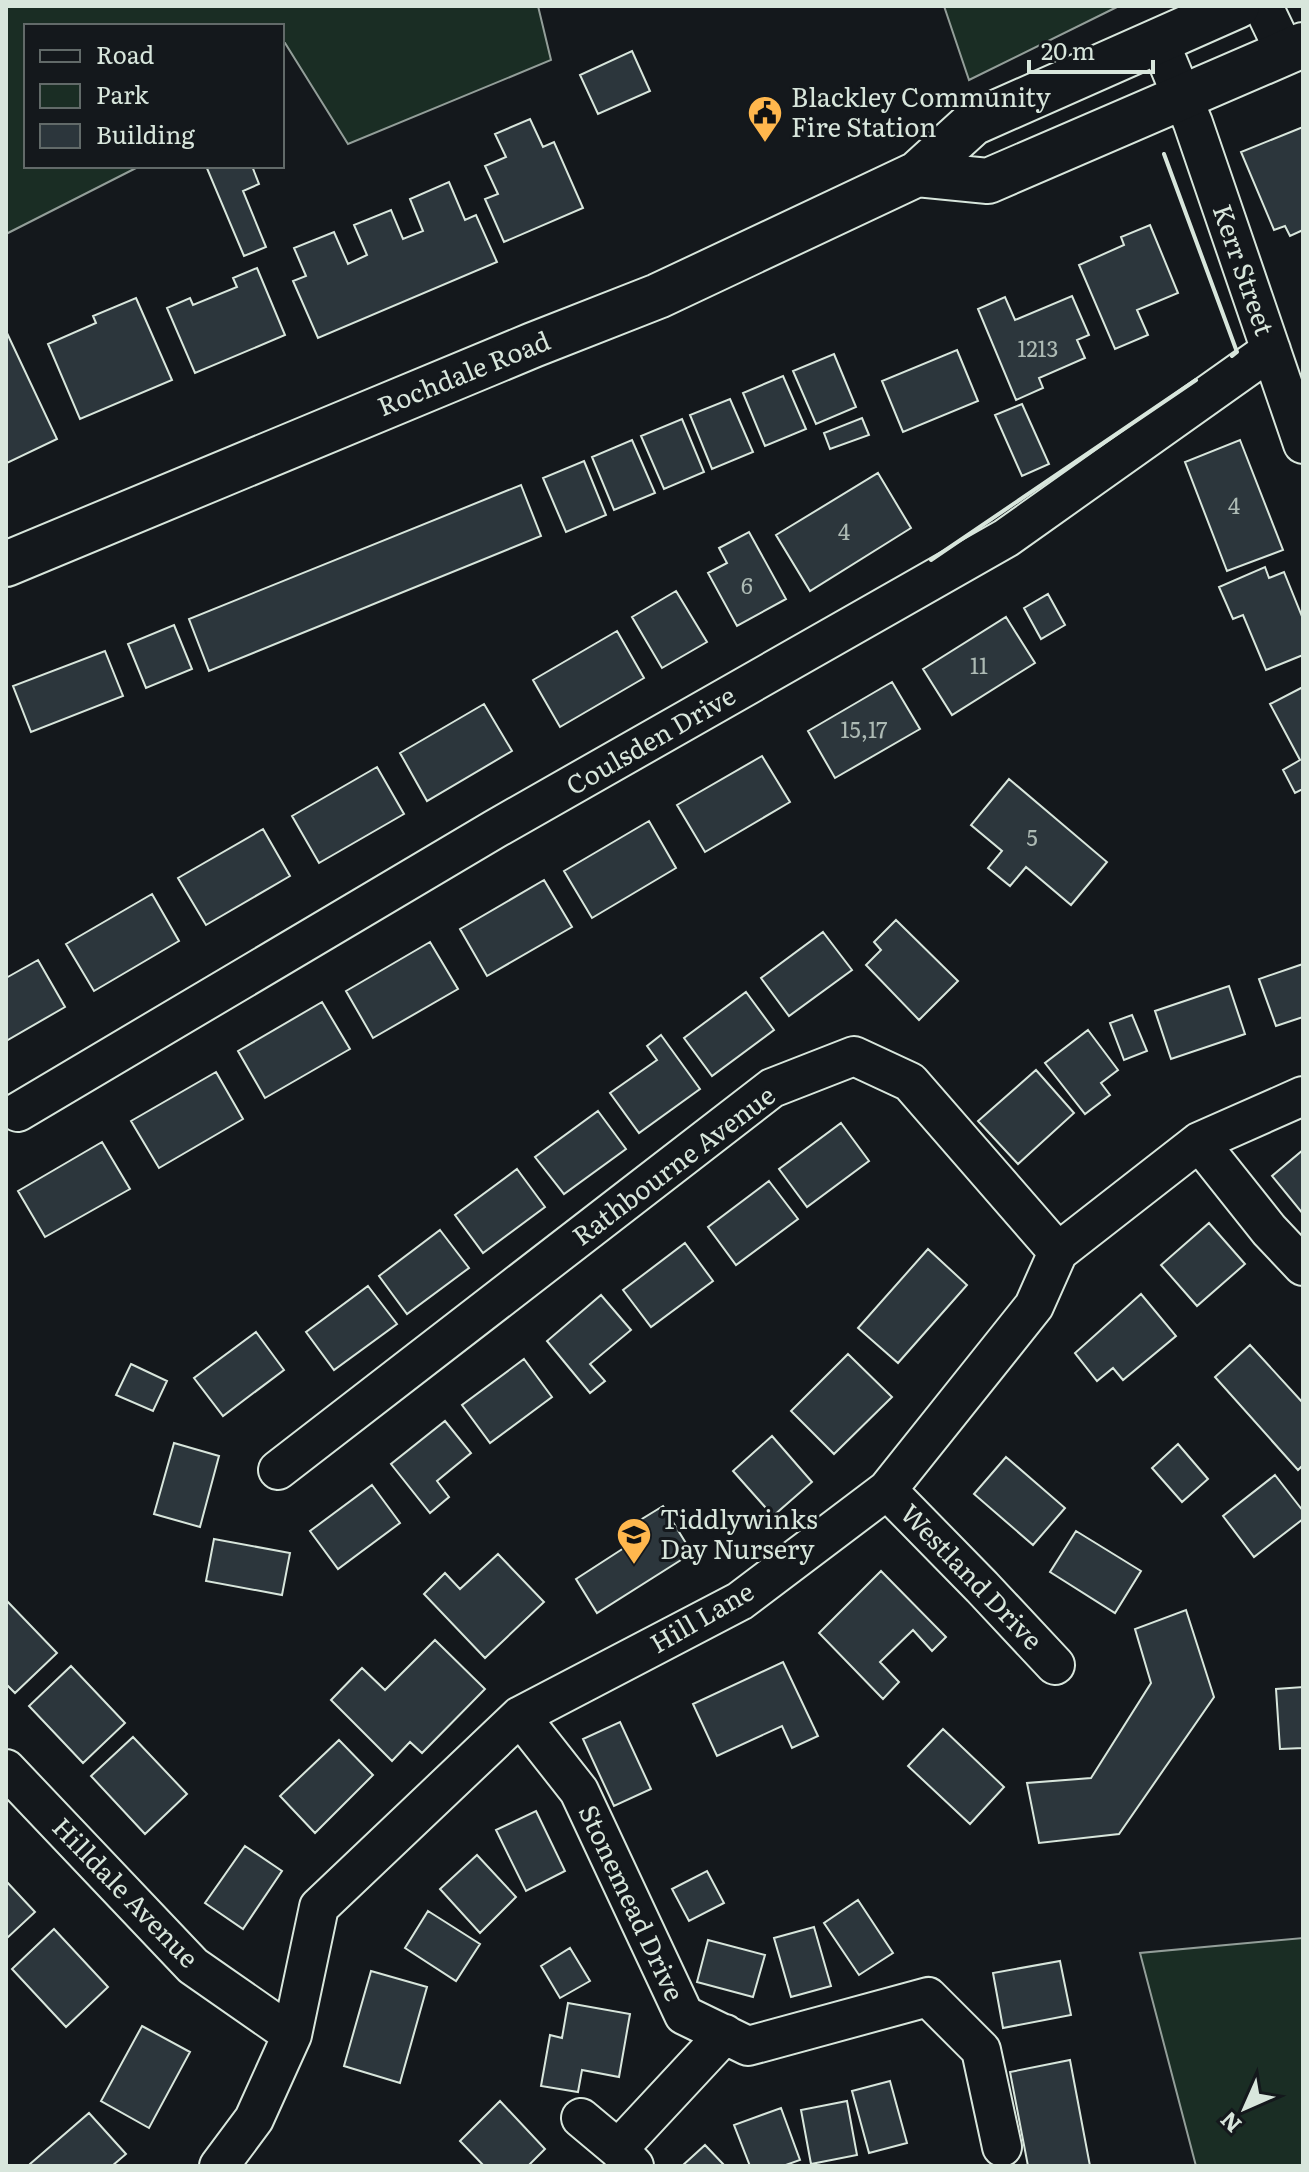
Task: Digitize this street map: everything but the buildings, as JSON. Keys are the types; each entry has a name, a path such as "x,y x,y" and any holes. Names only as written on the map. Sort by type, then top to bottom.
{"main road":[{"name":"Rochdale Road","path":"6,564 658,296 917,174 973,123 1237,6"},
{"path":"917,174 988,181 1294,49"}],"street":[{"path":"1263,6 1294,49"},
{"name":"Kerr Street","path":"1159,41 1183,96 1303,444"},
{"name":"Coulsden Drive","path":"18,1112 495,829 1006,538 1271,350"},
{"name":"Rathbourne Avenue","path":"278,1470 772,1088 854,1056 910,1082 1058,1252"},
{"name":"Hill Lane","path":"219,2166 254,2119 292,2035 319,1907 520,1716 740,1601 887,1490 1034,1306 1058,1252 1199,1142 1303,1096"},
{"path":"1199,1142 1269,1230 1303,1266"},
{"name":"Westland Drive","path":"887,1490 1055,1665"},
{"name":"Stonemead Drive","path":"520,1716 579,1791 684,2015 748,2046 928,1997 981,2050 1002,2147"},
{"name":"Hilldale Avenue","path":"6,1769 193,1966 292,2035"},
{"path":"581,2118 626,2157 725,2034"}],"green space":[{"path":"6,6 538,6 551,60 348,144 284,43 284,24 24,24 24,168 136,168 6,234"},
{"path":"944,6 1119,6 969,80"},
{"path":"1303,1938 1303,2166 1196,2166 1140,1953"}],"wall":[{"path":"1164,154 1237,352 1232,356"},
{"path":"931,560 1196,380"}],"place":[{"name":"Blackley Community Fire Station","path":"765,144"},
{"name":"Tiddlywinks Day Nursery","path":"634,1566"}]}
